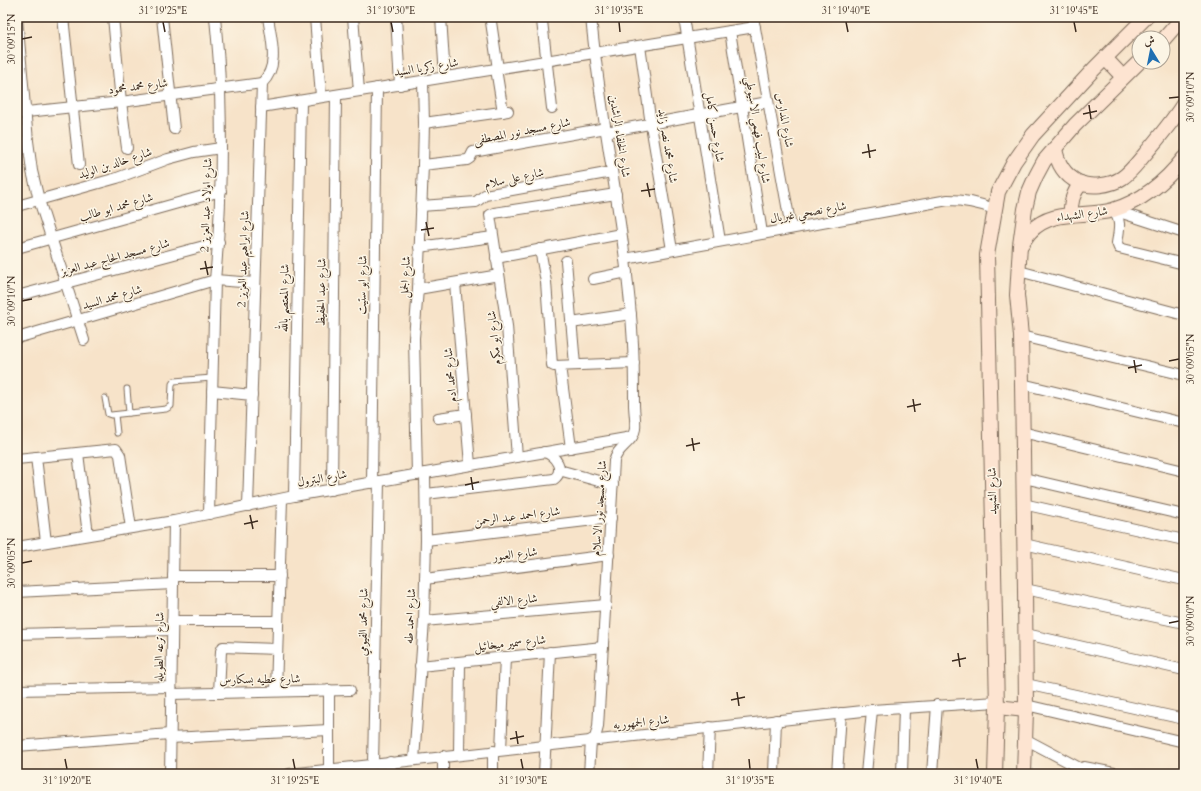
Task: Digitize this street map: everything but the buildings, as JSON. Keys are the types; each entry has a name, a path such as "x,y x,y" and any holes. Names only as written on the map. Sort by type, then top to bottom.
{"street":[{"path":"17,17 21,112 39,200 84,340"},
{"path":"64,17 79,165"},
{"path":"113,17 127,148"},
{"path":"162,17 174,129"},
{"name":"شارع اولاد عبد العزيز 2","path":"209,514 215,280 219,242 221,191 220,89 215,17"},
{"path":"262,83 267,78 273,66 268,17"},
{"path":"315,17 321,97"},
{"path":"353,17 358,91"},
{"path":"396,17 400,85"},
{"path":"441,17 445,77"},
{"name":"شارع الخلفاء الراشدين","path":"591,17 594,54 625,259"},
{"name":"شارع حسن كامل","path":"684,17 720,241"},
{"name":"شارع الشهيد","path":"995,774 997,704 987,255 994,209 998,192 1014,162 1033,135 1105,58 1146,17"},
{"path":"1171,31 1183,17"},
{"path":"542,21 552,108"},
{"path":"424,123 505,112 497,69 491,22"},
{"name":"شارع زكريا السيد","path":"261,107 688,39 730,31 754,22"},
{"name":"شارع المدارس","path":"754,22 791,228"},
{"name":"شارع لبيب فهمي الاسيوطي","path":"730,31 762,233"},
{"name":"شارع محمد نصر زايد","path":"640,46 651,124 672,250"},
{"path":"1105,58 1123,77"},
{"path":"1024,774 1026,739 1026,589 1021,336 1017,295 1020,245 1025,209 1029,192 1044,161 1080,120 1131,70"},
{"name":"شارع الجمل","path":"421,474 414,338 418,289 423,165 423,81"},
{"name":"شارع محمد محمود","path":"21,112 121,102 262,83"},
{"name":"شارع ابراهيم عبد العزيز 2","path":"248,506 262,83"},
{"name":"شارع ابو ستيت","path":"376,482 377,88"},
{"name":"شارع عبد الحفيظ","path":"332,490 336,95"},
{"name":"شارع المعتصم بالله","path":"294,496 301,101"},
{"name":"شارع مسجد نور المصطفى","path":"423,165 467,160 473,152 651,124 768,102"},
{"path":"1055,148 1056,156 1064,170 1069,176 1080,183 1093,186 1121,179 1130,171 1164,132 1184,103"},
{"name":"شارع خالد بن الوليد","path":"17,206 117,178 168,159 221,148"},
{"name":"شارع الشهداء","path":"1020,245 1030,232 1040,224 1052,218 1113,210 1129,203 1161,184 1184,158"},
{"name":"شارع على سلام","path":"421,206 476,202 486,195 612,172"},
{"path":"1071,215 1071,201 1073,194 1080,183"},
{"name":"شارع محمد ابو طالب","path":"17,248 221,191"},
{"name":"شارع ابو مكرم","path":"517,457 508,326 490,215 494,213 616,194"},
{"name":"شارع نصحي غبريال","path":"625,259 948,200 962,200 982,204 994,209"},
{"path":"1113,210 1184,233"},
{"path":"1113,210 1119,220 1120,225 1117,243 1119,248 1184,264"},
{"path":"496,258 621,234"},
{"path":"419,247 493,237"},
{"name":"شارع مسجد الحاج عبد العزيز","path":"17,296 219,242"},
{"path":"540,249 546,282 552,363 557,366 634,363"},
{"path":"625,259 631,314 634,363 635,429 632,437"},
{"path":"566,261 575,365"},
{"path":"1018,271 1184,315"},
{"path":"593,279 627,272"},
{"path":"418,289 499,275"},
{"path":"215,280 255,283"},
{"name":"شارع محمد السيد","path":"17,338 215,280"},
{"name":"شارع محمد ادم","path":"455,283 470,465"},
{"path":"571,322 631,314"},
{"path":"1021,336 1184,375"},
{"path":"557,366 571,448"},
{"path":"1022,384 1184,423"},
{"path":"212,391 252,395"},
{"path":"438,418 466,414"},
{"path":"1022,432 1184,471"},
{"name":"شارع البترول","path":"17,547 174,521 294,496 632,437"},
{"name":"شارع مسجد نور الاسلام","path":"589,774 591,740 595,738 598,728 615,456 632,437"},
{"path":"17,458 116,449 120,455 131,528"},
{"path":"426,494 554,479 557,477 559,470 557,460 549,453 544,452"},
{"path":"78,453 88,535"},
{"path":"36,457 46,542"},
{"path":"559,470 613,485"},
{"name":"شارع احمد طه","path":"414,760 424,621 426,540 426,494 421,474"},
{"path":"1024,478 1184,515"},
{"name":"شارع محمد الفيومي","path":"373,764 376,482"},
{"path":"276,691 282,499"},
{"path":"1024,504 1184,540"},
{"name":"شارع احمد عبد الرحمن","path":"426,540 611,518"},
{"name":"شارع ترعه الطويله","path":"170,774 174,521"},
{"path":"1024,544 1184,580"},
{"name":"شارع العبور","path":"425,579 609,555"},
{"path":"17,592 173,580 280,576"},
{"path":"1026,589 1184,623"},
{"name":"شارع الالفي","path":"424,621 606,605"},
{"path":"17,634 172,625 278,621"},
{"path":"1026,634 1184,670"},
{"path":"219,692 221,651 223,647 277,649"},
{"name":"شارع سمير ميخائيل","path":"420,666 603,647"},
{"path":"544,774 544,745 550,652"},
{"path":"493,774 497,751 505,657"},
{"path":"459,754 460,662"},
{"path":"1026,684 1184,719"},
{"name":"شارع عطيه بسكارس","path":"17,690 171,690 219,692 350,690"},
{"path":"329,690 329,769"},
{"path":"997,704 1026,708 1184,742"},
{"name":"شارع الجمهوريه","path":"289,774 318,772 329,769 361,770 373,764 841,713 937,706 997,704"},
{"path":"932,774 937,706"},
{"path":"902,774 904,708"},
{"path":"866,774 872,710"},
{"path":"837,774 841,713"},
{"path":"774,774 776,720"},
{"path":"708,774 710,727"},
{"path":"17,746 170,736 329,730"},
{"path":"1026,739 1075,764 1091,774"},
{"path":"443,756 443,774"},
{"path":"390,762 390,774"},
{"path":"1075,764 1119,774"}],"lane":[{"path":"105,398 108,414 111,415 166,410 170,408 172,384 176,380 212,378"},
{"path":"127,389 129,414"},
{"path":"115,415 117,433"}]}
